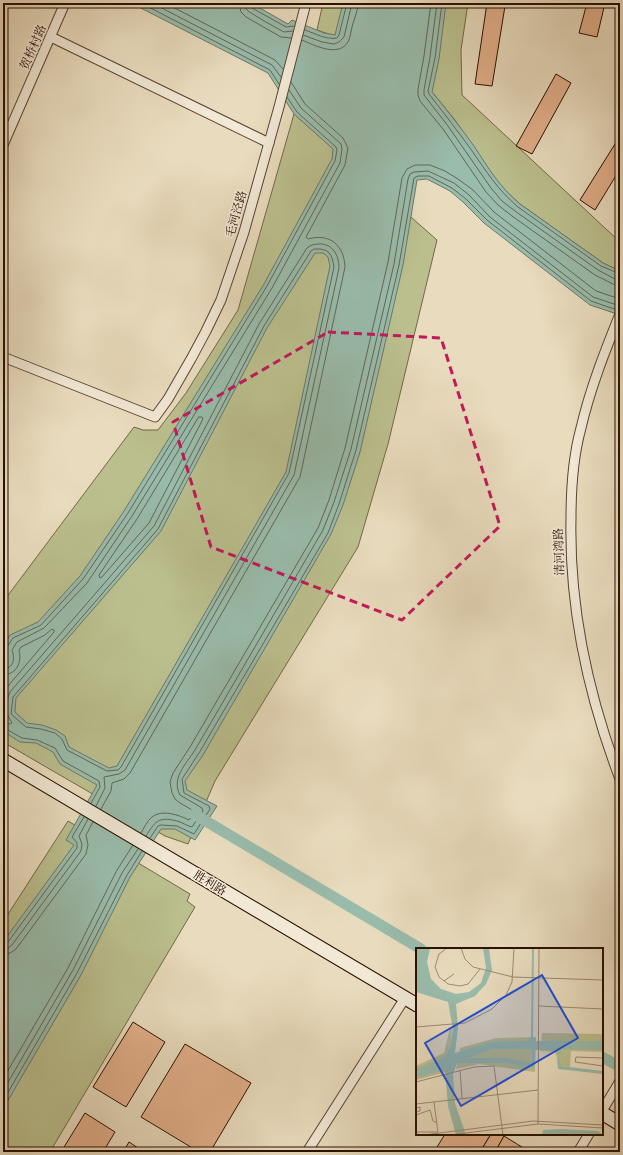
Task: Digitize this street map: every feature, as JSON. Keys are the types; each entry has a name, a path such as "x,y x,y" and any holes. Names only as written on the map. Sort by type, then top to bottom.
{"main road":[{"name":"胜利路","path":"3,760 416,1004"},
{"path":"603,1113 620,1124"}],"street":[{"name":"贺桥村路","path":"3,145 65,3"},
{"name":"毛河泾路","path":"3,357 154,417 176,386 221,300 242,238 279,108 306,3"},
{"path":"51,37 269,143"},
{"name":"清河湾路","path":"620,314 594,380 580,429 574,465 570,534 571,574 580,644 601,727 620,779"},
{"path":"307,1152 405,998"},
{"path":"603,1110 618,1084"},
{"path":"578,1152 588,1135"}],"highlighted area":[{"path":"328,332 441,338 500,526 402,620 211,547 173,422"}],"green space":[{"path":"323,3 468,3 461,50 462,95 620,242 620,271 603,263 520,204 509,194 498,183 455,120 432,92 340,38 317,30"},
{"path":"294,114 437,240 388,444 358,547 215,781 188,844 165,836 3,742 3,602 134,427 143,430 158,430 186,393 238,310"},
{"path":"68,821 190,894 187,901 195,907 50,1152 3,1152 3,922"}],"water":[{"path":"131,3 251,3 288,24 292,20 324,33 335,35 343,3 446,3 439,59 432,92 469,139 506,191 520,204 603,263 620,271 620,315 590,305 484,223 450,191 427,179 417,180 403,265 360,452 343,505 331,534 203,755 185,781 187,790 217,806 195,840 175,829 161,829 130,877 81,975 3,1109 3,942 74,845 66,840 97,785 60,764 53,752 36,743 20,742 3,731 3,661 5,659 3,647 10,635 38,622 80,576 124,511 264,284 332,159 333,149 294,114 268,73","holes":["315,253 323,253 328,257 330,266 286,472 117,766 109,768 69,747 65,736 56,730 42,725 27,723 15,712 16,698 161,531 267,328"]}],"building":[{"path":"487,3 505,6 492,86 475,84"},
{"path":"587,3 605,3 597,37 579,33"},
{"path":"556,74 571,83 532,154 516,146"},
{"path":"620,136 620,169 595,210 580,200"},
{"path":"133,1022 165,1042 126,1107 93,1087"},
{"path":"185,1044 251,1083 210,1152 199,1152 141,1117"},
{"path":"85,1113 115,1132 103,1152 61,1152"},
{"path":"444,1135 490,1135 480,1152 434,1152"},
{"path":"490,1135 504,1136 495,1152 480,1152"},
{"path":"504,1136 530,1152 495,1152"},
{"path":"129,1142 144,1152 123,1152"}],"waterway":[{"path":"194,814 419,948"},
{"path":"603,1058 620,1067"}]}
